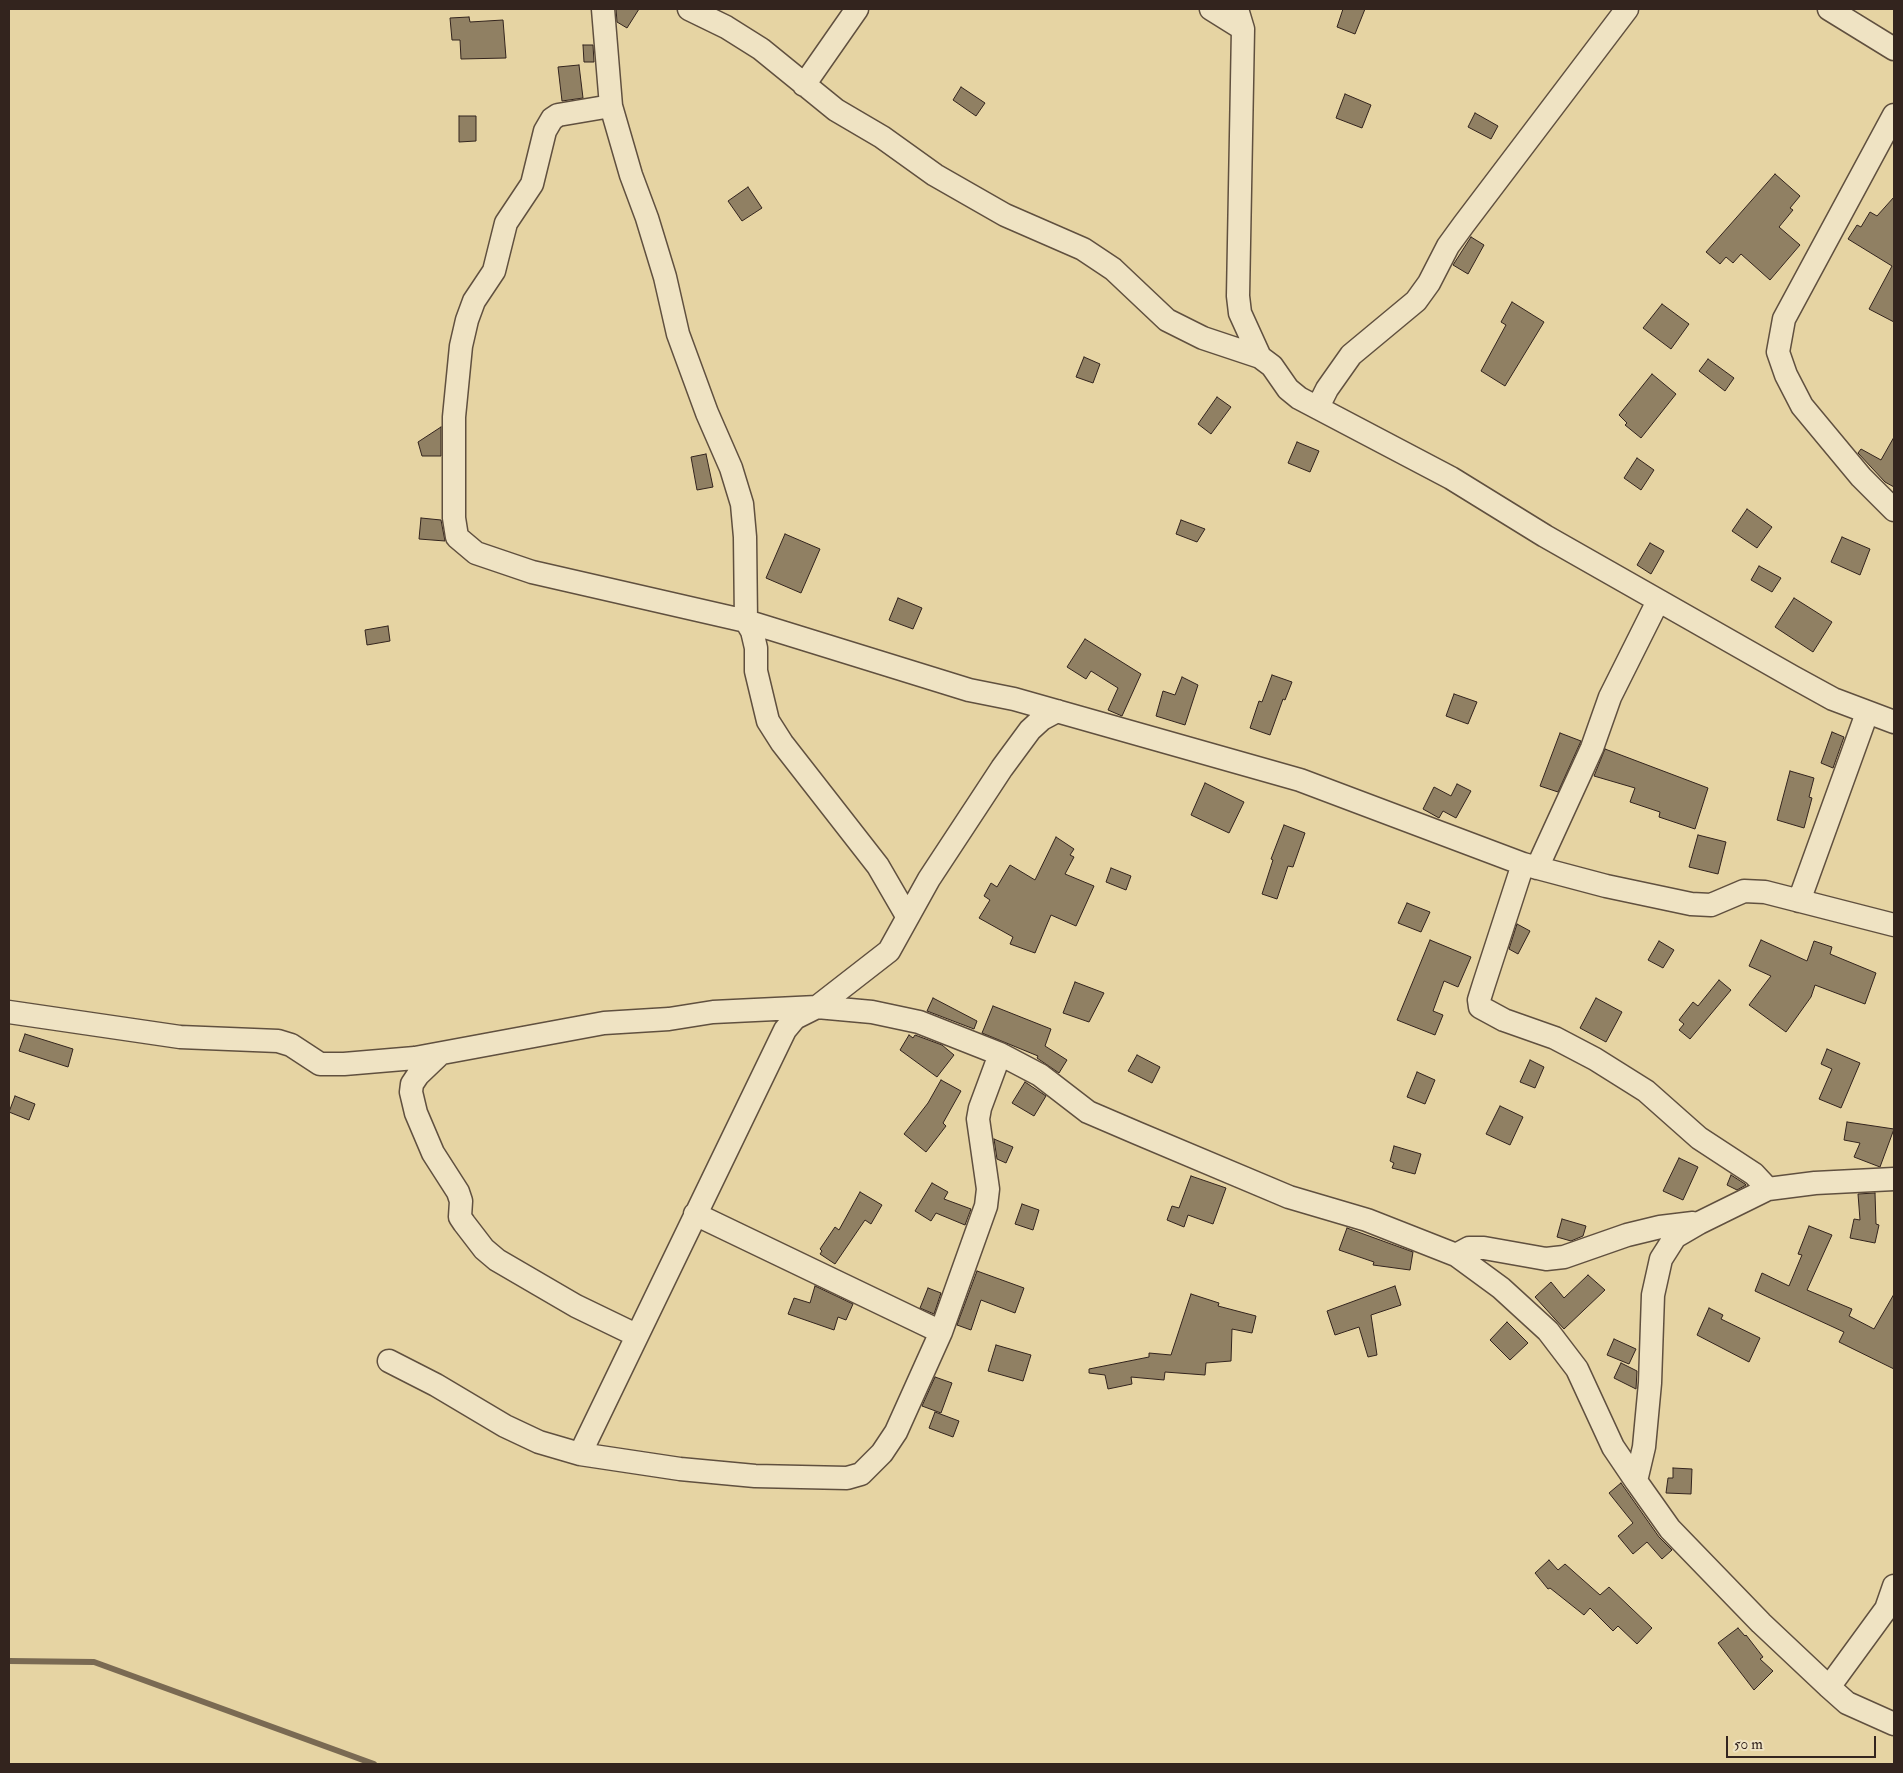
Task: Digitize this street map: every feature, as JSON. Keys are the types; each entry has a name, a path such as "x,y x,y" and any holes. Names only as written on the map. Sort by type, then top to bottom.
{"street":[{"path":"603,9 611,106 631,175 647,218 665,277 678,334 707,413 731,468 742,504 745,538 746,621 752,631 756,648 756,672 768,720 782,743 878,866 907,916"},
{"path":"689,9 726,27 760,49 836,110 882,137 935,175 1005,215 1083,249 1113,269 1167,320 1203,338 1260,357 1272,366 1288,389 1318,407 1451,478 1545,536 1833,699 1894,722"},
{"path":"804,85 856,9"},
{"path":"1211,9 1240,19 1238,296 1240,312 1260,357"},
{"path":"1318,407 1327,389 1350,355 1416,301 1429,283 1448,246 1626,9"},
{"path":"1829,9 1894,49"},
{"path":"611,106 558,115 552,119 545,131 540,160 532,184 506,223 494,271 474,301 467,320 461,346 454,418 454,518 457,537 476,554 532,572 746,621 969,690 1014,699 1300,780 1530,866 1691,904 1711,905 1744,892 1765,892 1894,925"},
{"path":"1894,115 1784,319 1778,352 1786,375 1802,406 1860,477 1894,510"},
{"path":"1658,601 1610,697 1592,748 1530,866 1484,984 1479,1000 1480,1007 1504,1020 1555,1038 1595,1059 1646,1091 1699,1138 1754,1174 1768,1189"},
{"path":"580,1454 785,1030 795,1018 816,1007 889,951 900,934 907,916 962,827 1002,768 1030,730 1042,719 1057,711"},
{"path":"1799,901 1867,713"},
{"path":"9,1012 180,1036 278,1041 291,1045 320,1064 344,1064 440,1054 604,1023 670,1019 713,1012 816,1007 872,1012 919,1022 1000,1054 1040,1075 1088,1112 1289,1197 1367,1220 1456,1255 1501,1288 1548,1331 1577,1369 1613,1447 1670,1529 1761,1623 1828,1687 1847,1703 1894,1724"},
{"path":"440,1054 418,1075 412,1084 411,1092 416,1113 433,1153 458,1192 460,1217 464,1223 484,1249 497,1260 576,1306 636,1335"},
{"path":"390,1361 436,1385 505,1426 539,1442 580,1454 680,1469 754,1476 847,1478 861,1474 882,1453 896,1432 941,1332 986,1206 988,1189 978,1119 980,1108 1000,1054"},
{"path":"1636,1481 1644,1447 1650,1383 1653,1295 1661,1259 1675,1237 1699,1222 1768,1189 1814,1183 1894,1178"},
{"path":"695,1214 941,1332"},
{"path":"1456,1255 1469,1248 1476,1248 1546,1259 1564,1257 1628,1235 1660,1227 1699,1222"},
{"path":"1828,1687 1886,1609 1894,1586"}],"building":[{"path":"616,9 639,9 627,28 617,22"},
{"path":"1343,9 1365,9 1355,34 1337,27"},
{"path":"469,17 470,22 503,20 506,58 461,59 460,40 452,40 450,18"},
{"path":"583,45 593,45 594,62 584,62"},
{"path":"579,65 583,98 562,101 558,67"},
{"path":"961,87 985,103 976,116 953,100"},
{"path":"1345,94 1371,105 1362,128 1336,118"},
{"path":"1475,113 1498,126 1491,139 1468,127"},
{"path":"459,116 476,116 476,141 459,142"},
{"path":"1775,174 1800,196 1790,208 1793,210 1779,227 1800,245 1770,280 1741,254 1733,263 1726,257 1720,264 1706,252"},
{"path":"748,187 762,208 742,221 728,201"},
{"path":"1894,197 1894,322 1869,309 1892,266 1848,239 1857,225 1861,227 1870,212 1877,216"},
{"path":"1471,237 1484,245 1468,274 1453,265"},
{"path":"1512,302 1544,322 1505,386 1481,371 1506,325 1501,322"},
{"path":"1662,304 1689,324 1671,349 1643,328"},
{"path":"1084,357 1100,364 1093,383 1076,377"},
{"path":"1708,359 1734,378 1725,391 1699,371"},
{"path":"1652,374 1676,394 1641,438 1625,425 1627,423 1619,415"},
{"path":"1217,397 1231,407 1211,434 1198,424"},
{"path":"441,427 441,456 422,456 418,442"},
{"path":"1894,437 1894,487 1885,482 1858,453 1861,449 1881,460"},
{"path":"1297,442 1319,451 1310,472 1288,463"},
{"path":"706,454 713,487 697,490 691,457"},
{"path":"1637,458 1654,470 1641,490 1624,478"},
{"path":"1747,509 1772,527 1757,548 1732,531"},
{"path":"421,518 441,520 445,541 419,539"},
{"path":"1181,520 1205,529 1197,542 1176,534"},
{"path":"785,534 820,549 801,593 766,578"},
{"path":"1842,537 1870,549 1860,575 1831,562"},
{"path":"1650,543 1664,551 1651,574 1637,565"},
{"path":"1759,566 1781,578 1772,592 1751,580"},
{"path":"898,598 922,608 913,629 889,620"},
{"path":"1794,598 1832,622 1813,652 1775,627"},
{"path":"388,626 390,641 367,645 365,630"},
{"path":"1085,639 1141,674 1122,716 1108,710 1118,688 1091,671 1086,679 1067,667"},
{"path":"1272,675 1292,682 1285,700 1283,699 1270,735 1250,728 1259,701 1262,702"},
{"path":"1182,677 1198,685 1185,725 1156,716 1163,691 1175,695"},
{"path":"1454,694 1477,702 1468,724 1446,716"},
{"path":"1832,732 1844,737 1833,768 1821,763"},
{"path":"1560,733 1581,741 1558,792 1540,786"},
{"path":"1605,749 1708,788 1695,829 1659,817 1660,812 1630,802 1635,788 1594,776"},
{"path":"1790,771 1814,778 1809,797 1812,798 1804,828 1777,820"},
{"path":"1205,783 1244,802 1229,833 1191,815"},
{"path":"1457,784 1471,791 1456,818 1443,811 1439,818 1423,809 1434,787 1451,796"},
{"path":"1284,825 1305,833 1293,867 1288,866 1277,899 1262,894 1273,860 1271,859"},
{"path":"1698,835 1726,842 1718,874 1689,867"},
{"path":"1056,837 1074,849 1070,855 1074,857 1065,874 1094,886 1076,926 1051,915 1035,953 1010,944 1013,937 979,918 990,900 984,896 991,883 997,887 1010,865 1035,880"},
{"path":"1111,868 1131,876 1126,890 1106,882"},
{"path":"1407,903 1430,912 1421,932 1398,923"},
{"path":"1517,924 1530,931 1518,954 1509,949"},
{"path":"1430,940 1471,957 1458,987 1444,981 1433,1011 1443,1015 1435,1035 1397,1020"},
{"path":"1761,940 1807,961 1814,941 1832,947 1830,954 1876,973 1865,1004 1815,985 1811,997 1786,1032 1749,1005 1771,976 1749,966"},
{"path":"1659,941 1674,950 1663,968 1648,960"},
{"path":"1719,980 1731,990 1690,1039 1679,1030 1684,1024 1679,1020 1693,1002 1698,1006"},
{"path":"1075,982 1104,993 1089,1022 1063,1013"},
{"path":"933,998 977,1021 974,1029 927,1011"},
{"path":"1596,998 1622,1012 1606,1042 1580,1028"},
{"path":"993,1006 1051,1029 1045,1046 1067,1060 1059,1073 1037,1058 1038,1056 982,1033"},
{"path":"25,1034 73,1049 68,1067 19,1051"},
{"path":"909,1035 913,1038 915,1035 942,1045 954,1055 937,1077 900,1050"},
{"path":"1827,1049 1860,1063 1841,1108 1819,1099 1832,1069 1821,1064"},
{"path":"1137,1055 1160,1067 1152,1083 1128,1071"},
{"path":"1530,1060 1544,1067 1535,1088 1520,1082"},
{"path":"1417,1072 1435,1080 1425,1104 1407,1097"},
{"path":"941,1080 961,1091 943,1123 946,1126 926,1152 904,1134 928,1103"},
{"path":"1025,1082 1046,1096 1034,1116 1012,1103"},
{"path":"15,1096 35,1104 29,1120 9,1112"},
{"path":"1500,1106 1523,1117 1510,1145 1486,1134"},
{"path":"1847,1122 1894,1129 1880,1167 1854,1157 1860,1143 1844,1140"},
{"path":"994,1139 1013,1147 1006,1163 997,1159"},
{"path":"1394,1146 1421,1154 1415,1174 1392,1168 1394,1163 1390,1161"},
{"path":"1679,1158 1698,1167 1683,1200 1663,1191"},
{"path":"1731,1175 1746,1185 1737,1190 1727,1185"},
{"path":"1191,1176 1226,1188 1213,1224 1188,1215 1184,1227 1167,1220 1172,1206 1179,1208"},
{"path":"932,1183 948,1192 944,1199 971,1209 965,1225 936,1213 931,1221 915,1211"},
{"path":"860,1192 882,1205 871,1224 865,1220 835,1264 820,1254 822,1251 820,1249 835,1227 839,1230"},
{"path":"1875,1193 1876,1224 1879,1225 1875,1243 1850,1238 1854,1219 1860,1220 1858,1194"},
{"path":"1022,1204 1039,1210 1033,1230 1015,1224"},
{"path":"1562,1219 1586,1226 1583,1236 1571,1241 1557,1237"},
{"path":"1809,1226 1832,1235 1807,1290 1852,1309 1849,1316 1874,1329 1894,1294 1894,1369 1839,1342 1844,1332 1755,1291 1762,1273 1789,1286 1802,1255 1798,1254"},
{"path":"1347,1228 1413,1252 1410,1270 1373,1265 1374,1262 1339,1250"},
{"path":"977,1271 1024,1288 1015,1313 981,1300 971,1330 957,1325"},
{"path":"1588,1275 1605,1290 1564,1329 1535,1297 1551,1282 1564,1298"},
{"path":"815,1286 853,1304 846,1320 838,1317 834,1330 788,1314 794,1298 810,1303"},
{"path":"1395,1286 1401,1305 1371,1315 1377,1355 1368,1357 1359,1327 1335,1335 1327,1311"},
{"path":"928,1288 941,1293 934,1314 920,1308"},
{"path":"1191,1294 1219,1303 1218,1306 1256,1316 1252,1333 1232,1329 1231,1361 1206,1363 1205,1375 1165,1372 1164,1380 1131,1377 1132,1384 1108,1389 1105,1375 1089,1373 1089,1369 1149,1357 1149,1353 1171,1355"},
{"path":"1709,1308 1723,1315 1721,1319 1760,1338 1749,1362 1697,1335"},
{"path":"1507,1322 1528,1343 1510,1360 1490,1340"},
{"path":"1614,1339 1636,1349 1629,1364 1607,1355"},
{"path":"996,1345 1031,1355 1023,1381 988,1371"},
{"path":"1621,1363 1637,1371 1636,1389 1614,1378"},
{"path":"935,1377 952,1383 941,1413 922,1406"},
{"path":"935,1412 959,1421 953,1437 929,1428"},
{"path":"1673,1468 1692,1469 1691,1494 1666,1493 1668,1478 1673,1478"},
{"path":"1621,1483 1659,1537 1672,1550 1662,1559 1647,1542 1633,1554 1618,1536 1633,1523 1609,1493"},
{"path":"1549,1560 1558,1570 1565,1564 1600,1595 1609,1587 1652,1628 1637,1644 1618,1626 1613,1631 1590,1608 1584,1615 1550,1588 1548,1589 1535,1573"},
{"path":"1738,1628 1763,1657 1760,1659 1773,1671 1754,1690 1718,1643"}],"waterway":[{"path":"9,1661 94,1662 374,1764"}]}
